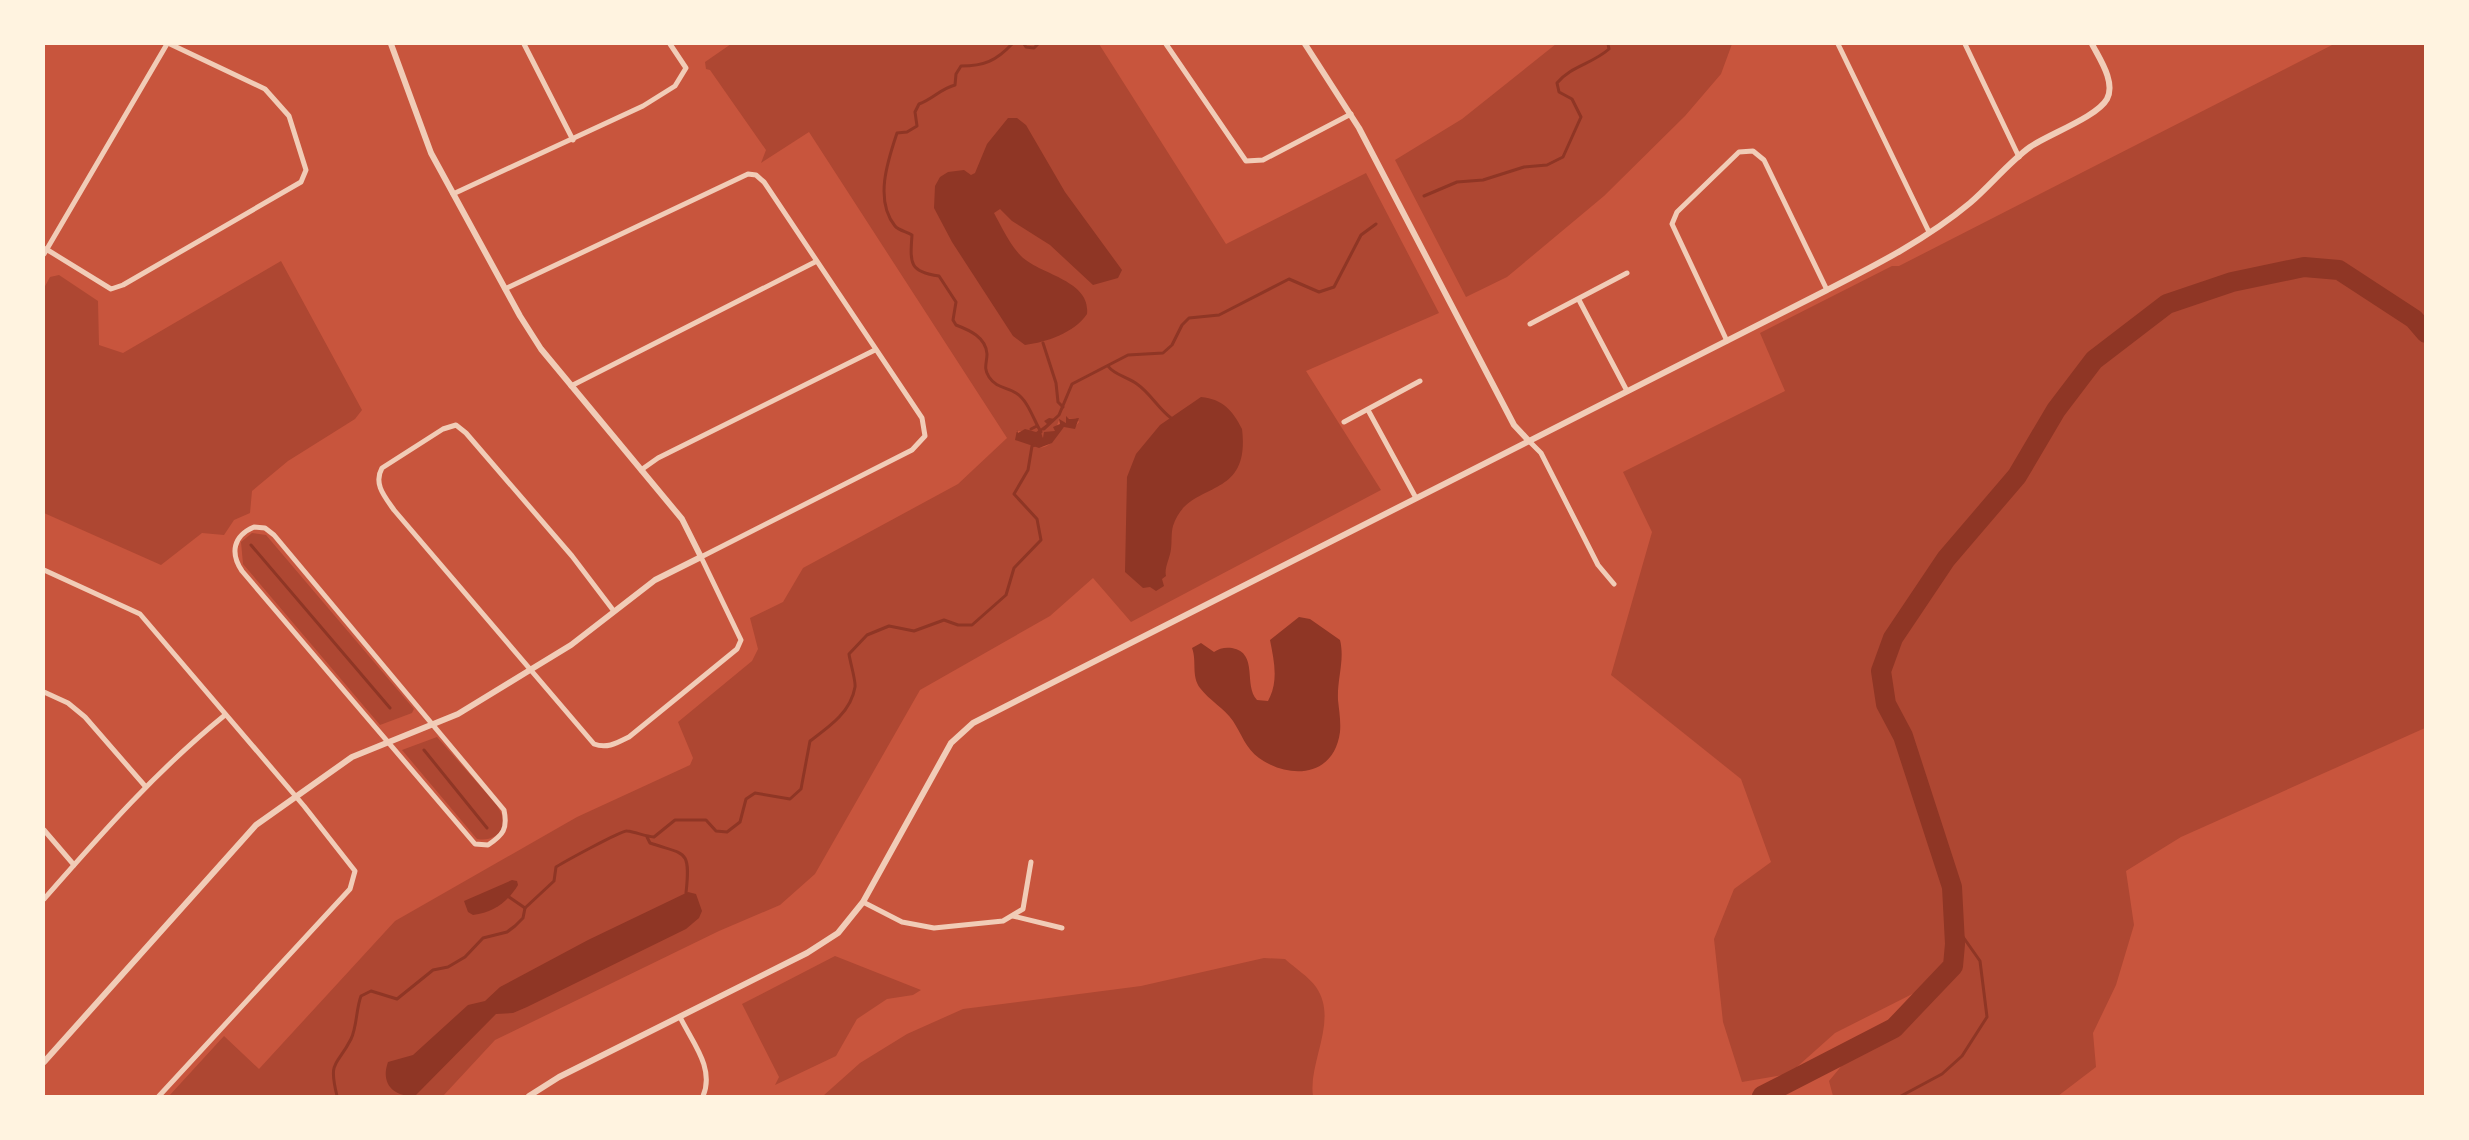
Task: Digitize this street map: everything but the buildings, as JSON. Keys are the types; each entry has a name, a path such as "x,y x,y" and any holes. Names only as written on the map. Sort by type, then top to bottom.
{"street":[{"path":"168,44 265,89 290,116 306,170 301,182 123,285 111,289 45,252 168,44"},
{"path":"391,44 420,127 453,194 505,289 541,350 682,519 741,640 737,649 629,737 612,746 594,744 394,510 378,486 378,474 382,468 443,429 456,425 466,433 572,556 613,610"},
{"path":"524,44 573,140"},
{"path":"453,194 573,140 675,87 686,68 670,44"},
{"path":"1166,44 1246,160 1252,162 1263,160 1351,114"},
{"path":"1305,44 1351,114 1514,425 1541,453 1598,565 1614,584"},
{"path":"1838,44 1929,232"},
{"path":"1965,44 2019,157"},
{"path":"528,1096 559,1077 807,953 838,933 863,902 951,744 973,723 1890,258 1929,232 1970,203 2019,157 2057,130 2095,111 2107,99 2109,82 2092,44"},
{"path":"1727,341 1672,224 1677,212 1739,152 1753,151 1764,160 1827,290"},
{"path":"44,1062 256,825 295,796 352,757 458,714 571,645 613,610 655,580 912,450 925,436 922,418 764,182 756,175 748,174 505,289"},
{"path":"571,386 815,261"},
{"path":"1530,324 1627,273"},
{"path":"1579,300 1627,391"},
{"path":"641,470 658,458 875,350"},
{"path":"1344,422 1420,381"},
{"path":"1368,410 1416,498"},
{"path":"254,527 265,528 274,535 504,810 507,824 502,835 488,845 476,844 386,742 236,562 233,551 238,538 245,531 254,527"},
{"path":"44,570 140,614 295,796 355,871 350,889 159,1096"},
{"path":"44,692 68,703 85,717 145,786"},
{"path":"44,899 145,786 187,745 225,715"},
{"path":"44,830 74,865"},
{"path":"863,902 902,922 923,928 1003,921 1023,909 1031,862"},
{"path":"1013,916 1062,928"},
{"path":"680,1017 707,1072 707,1087 703,1096"}],"shaded area":[{"path":"731,44 1099,44 1226,244 1366,173 1439,313 1306,371 1381,490 1131,622 1093,578 1050,616 920,690 815,874 780,905 719,931 495,1040 443,1096 169,1096 224,1036 259,1069 395,921 577,817 690,765 693,758 678,722 752,661 758,649 750,618 783,602 803,568 958,484 1007,438 809,132 761,163 766,150 710,70 706,69 705,62","holes":["1076,418 1079,422 1075,427 1064,427 1052,442 1042,447 1027,443 1016,431 1036,432 1054,420 1041,432 1043,438 1055,431 1059,420 1066,423 1066,419"]},
{"path":"1556,44 1732,44 1721,74 1685,116 1604,196 1507,277 1466,297 1395,160 1462,119"},
{"path":"2334,44 2425,44 2425,728 2181,837 2126,871 2134,925 2116,985 2093,1033 2096,1067 2058,1096 1833,1096 1829,1081 1868,1034 1918,1000 1942,979 1835,1033 1789,1074 1742,1082 1723,1022 1714,939 1734,889 1771,862 1741,779 1611,675 1652,532 1623,472 1785,391 1760,333 1892,266 1899,266"},
{"path":"1008,118 1017,118 1026,125 1065,192 1122,270 1118,278 1093,285 1050,245 1012,221 1000,209 994,213 1009,241 1021,256 1029,263 1073,286 1081,293 1086,303 1087,314 1075,326 1051,339 1025,345 1013,336 952,242 934,208 935,186 940,177 948,172 964,170 971,175 975,173 987,144"},
{"path":"281,261 362,410 355,419 288,461 252,491 250,513 234,520 224,535 202,533 161,565 44,513 44,288 50,277 59,275 98,301 99,345 123,353"},
{"path":"1201,397 1221,403 1235,417 1242,429 1242,452 1237,469 1228,480 1191,501 1181,511 1172,529 1166,576 1162,579 1164,586 1156,591 1150,587 1143,588 1125,572 1127,477 1136,454 1160,425"},
{"path":"1066,416 1069,419 1079,418 1075,429 1064,427 1052,443 1039,448 1015,440 1017,430 1018,433 1025,429 1036,432 1047,424 1044,421 1049,418 1055,419 1041,432 1043,438 1044,432 1055,431 1053,427 1060,424 1059,419 1066,423"},
{"path":"252,533 266,535 414,709 412,713 380,725 243,564 241,542"},
{"path":"1299,617 1310,619 1340,640 1342,655 1338,692 1340,732 1336,747 1320,766 1297,771 1284,770 1271,765 1251,750 1229,716 1197,683 1192,648 1201,643 1214,652 1227,648 1240,651 1248,663 1253,694 1257,700 1268,701 1275,678 1270,640"},
{"path":"437,737 497,805 502,815 504,828 495,836 489,839 477,839 402,750"},
{"path":"512,880 517,881 518,885 499,906 480,914 473,915 468,912 464,901"},
{"path":"688,892 696,894 702,911 699,918 686,929 527,1007 513,1013 496,1014 415,1096 401,1094 387,1083 388,1062 413,1055 468,1005 485,1001 500,987 588,940"},
{"path":"835,956 921,990 913,995 887,999 857,1019 836,1056 775,1085 779,1077 742,1004"},
{"path":"1264,958 1285,959 1313,983 1322,1000 1325,1013 1324,1027 1315,1069 1313,1096 823,1096 860,1063 907,1034 963,1009 1141,986"}],"waterway":[{"path":"1012,44 1001,55 989,61 961,66 956,74 955,85 919,104 915,112 917,126 907,132 897,133 887,167 884,192 885,204 895,226 912,235 911,253 917,269 939,276 956,302 953,320 956,325 971,332 984,343 987,354 986,371 989,377 995,383 1020,396 1041,432"},
{"path":"1024,44 1026,47 1034,48 1038,44"},
{"path":"1424,196 1457,182 1483,180 1524,167 1547,165 1563,157 1581,117 1572,99 1559,92 1557,83 1569,73 1609,49 1608,44"},
{"path":"1044,429 1059,415 1072,384 1128,355 1163,353 1172,345 1182,325 1189,318 1219,315 1289,279 1319,292 1334,287 1361,235 1376,224"},
{"path":"1762,1096 1894,1028 1953,966 1955,944 1952,887 1903,736 1886,704 1881,671 1893,638 1946,559 2017,476 2056,410 2094,360 2167,304 2232,282 2304,267 2339,270 2414,319 2426,333"},
{"path":"1043,343 1056,383 1058,402 1063,407"},
{"path":"1108,366 1142,388 1171,418"},
{"path":"1031,429 1037,426"},
{"path":"337,1096 333,1075 335,1064 353,1034 361,996 371,991 397,999 433,970 448,967 465,957 483,938 507,932 523,918 525,908 554,881 556,867 623,832 654,837 675,820 706,820 716,831 727,832 740,822 746,799 755,793 790,799 801,789 810,741 838,718 853,696 855,684 849,654 867,635 889,626 914,631 944,620 958,625 972,625 1006,595 1014,568 1041,540 1037,519 1014,494 1028,470 1032,446 1035,445"},
{"path":"251,545 390,708"},
{"path":"424,750 487,828"},
{"path":"647,837 650,843 678,852 683,856 687,868 686,893"},
{"path":"509,897 525,908"},
{"path":"1901,1096 1942,1074 1962,1056 1987,1017 1980,961 1961,934"}]}
